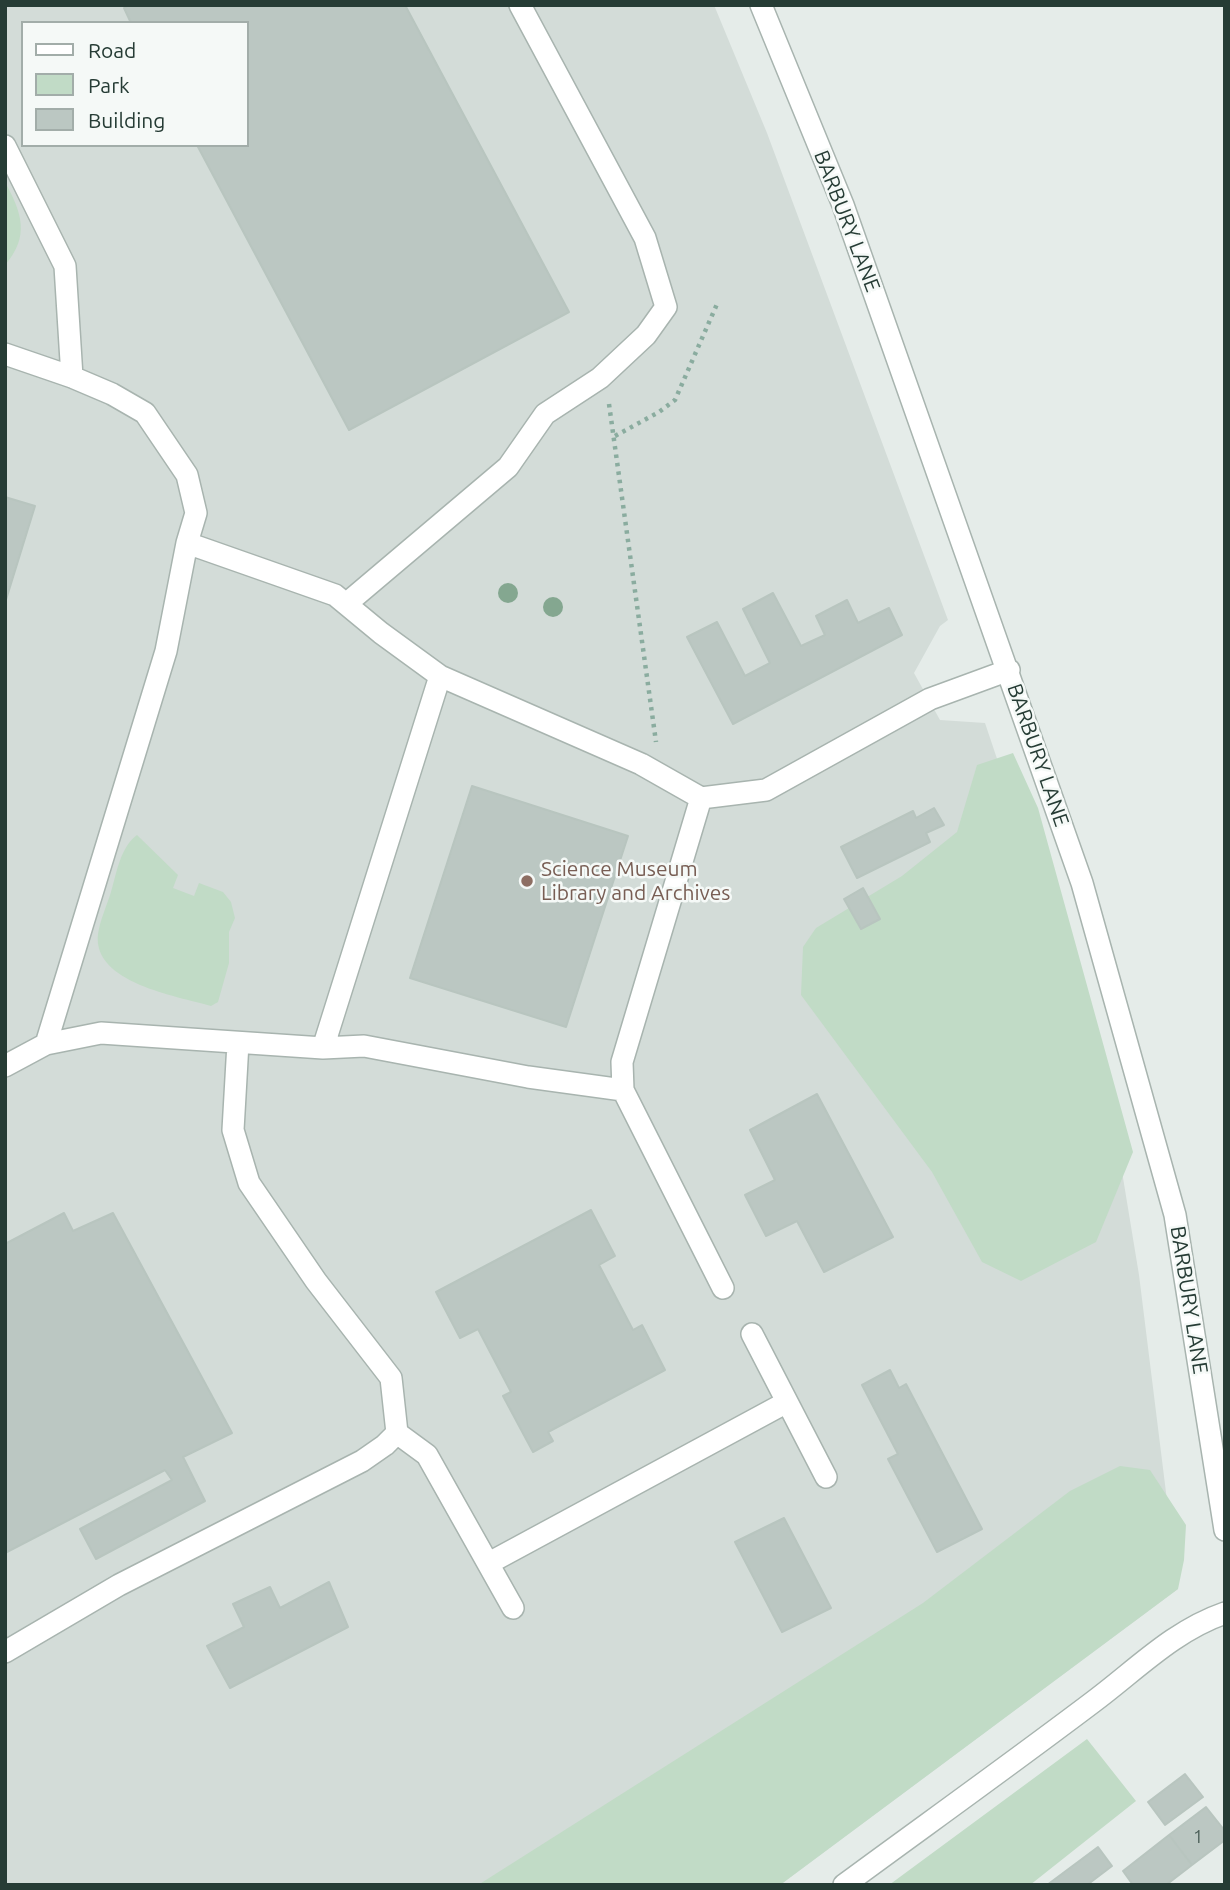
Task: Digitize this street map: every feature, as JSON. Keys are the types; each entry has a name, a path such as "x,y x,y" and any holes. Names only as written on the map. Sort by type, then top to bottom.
{"street":[{"path":"346,604 508,467 545,414 600,378 646,335 666,307 645,238 520,5"},
{"name":"BARBURY LANE","path":"761,5 844,205 1082,883 1175,1215 1225,1530"},
{"path":"5,146 65,266 72,377"},
{"path":"5,354 72,377 112,394 145,413 187,475 196,513 187,543 166,651 46,1044"},
{"path":"187,543 335,595 440,676 652,770 701,798 766,790 930,699 1009,670"},
{"path":"323,1048 440,676"},
{"path":"701,798 622,1062 622,1090 723,1288"},
{"path":"5,1066 46,1044 101,1033 323,1048 364,1046 528,1077 622,1090"},
{"path":"238,1042 233,1130 249,1183 316,1281 391,1378 397,1433 427,1455 513,1608"},
{"path":"752,1334 826,1477"},
{"path":"489,1563 787,1402"},
{"path":"5,1653 119,1585 362,1461 397,1433"},
{"path":"844,1885 1096,1700 1158,1650 1201,1622 1225,1613"}],"path":[{"path":"615,436 675,400 718,304"},
{"path":"600,378 607,394 615,436 657,750 652,770"}],"shaded area":[{"path":"5,5 714,5 767,133 948,620 940,626 914,673 940,720 985,723 1075,991 1113,1117 1139,1275 1178,1589 780,1885 5,1885"}],"green space":[{"path":"5,182 16,204 21,224 18,244 5,265"},
{"path":"1013,753 1038,808 1133,1152 1096,1242 1021,1281 982,1262 932,1172 801,995 803,947 816,928 902,876 957,832 977,765"},
{"path":"137,835 178,875 173,888 194,896 199,883 223,892 231,902 235,918 229,932 229,963 218,1002 211,1006 140,985 108,965 100,951 99,929 117,869 123,853"},
{"path":"1120,1466 1150,1470 1186,1525 1184,1560 1178,1589 780,1885 478,1885 923,1603 1070,1491"},
{"path":"1087,1739 1136,1801 1030,1885 889,1885"}],"building":[{"path":"129,5 405,5 569,312 349,430 198,147 248,147 248,21 130,21 124,8"},
{"path":"5,497 35,506 5,603"},
{"path":"773,593 801,646 825,635 816,616 847,600 858,623 889,608 902,635 733,724 687,637 717,622 745,676 770,663 743,609"},
{"name":"Science Museum Library and Archives","path":"472,786 628,836 566,1027 410,978"},
{"path":"934,808 944,825 926,833 930,842 857,878 841,847 913,811 916,818"},
{"path":"863,888 880,919 861,929 844,899"},
{"path":"817,1094 893,1237 824,1272 797,1221 766,1236 745,1195 775,1180 750,1130"},
{"path":"591,1210 615,1256 599,1265 633,1330 642,1325 665,1370 548,1432 553,1441 533,1452 503,1396 511,1392 478,1329 460,1338 436,1292"},
{"path":"64,1213 73,1231 113,1213 232,1433 183,1457 205,1501 96,1559 80,1529 172,1480 165,1470 5,1553 5,1244"},
{"path":"890,1370 899,1388 906,1384 982,1529 937,1552 888,1459 898,1454 862,1385"},
{"path":"784,1518 831,1608 782,1632 735,1542"},
{"path":"329,1582 348,1627 230,1688 207,1646 244,1627 233,1604 270,1587 280,1608"},
{"path":"1185,1774 1203,1797 1165,1825 1148,1802"},
{"path":"1206,1807 1225,1831 1225,1840 1192,1865 1169,1835"},
{"path":"1169,1835 1192,1865 1166,1885 1133,1885 1123,1871"},
{"path":"1098,1847 1112,1866 1087,1885 1047,1885"}],"place":[{"name":"Science Museum Library and Archives","path":"527,881"}]}
